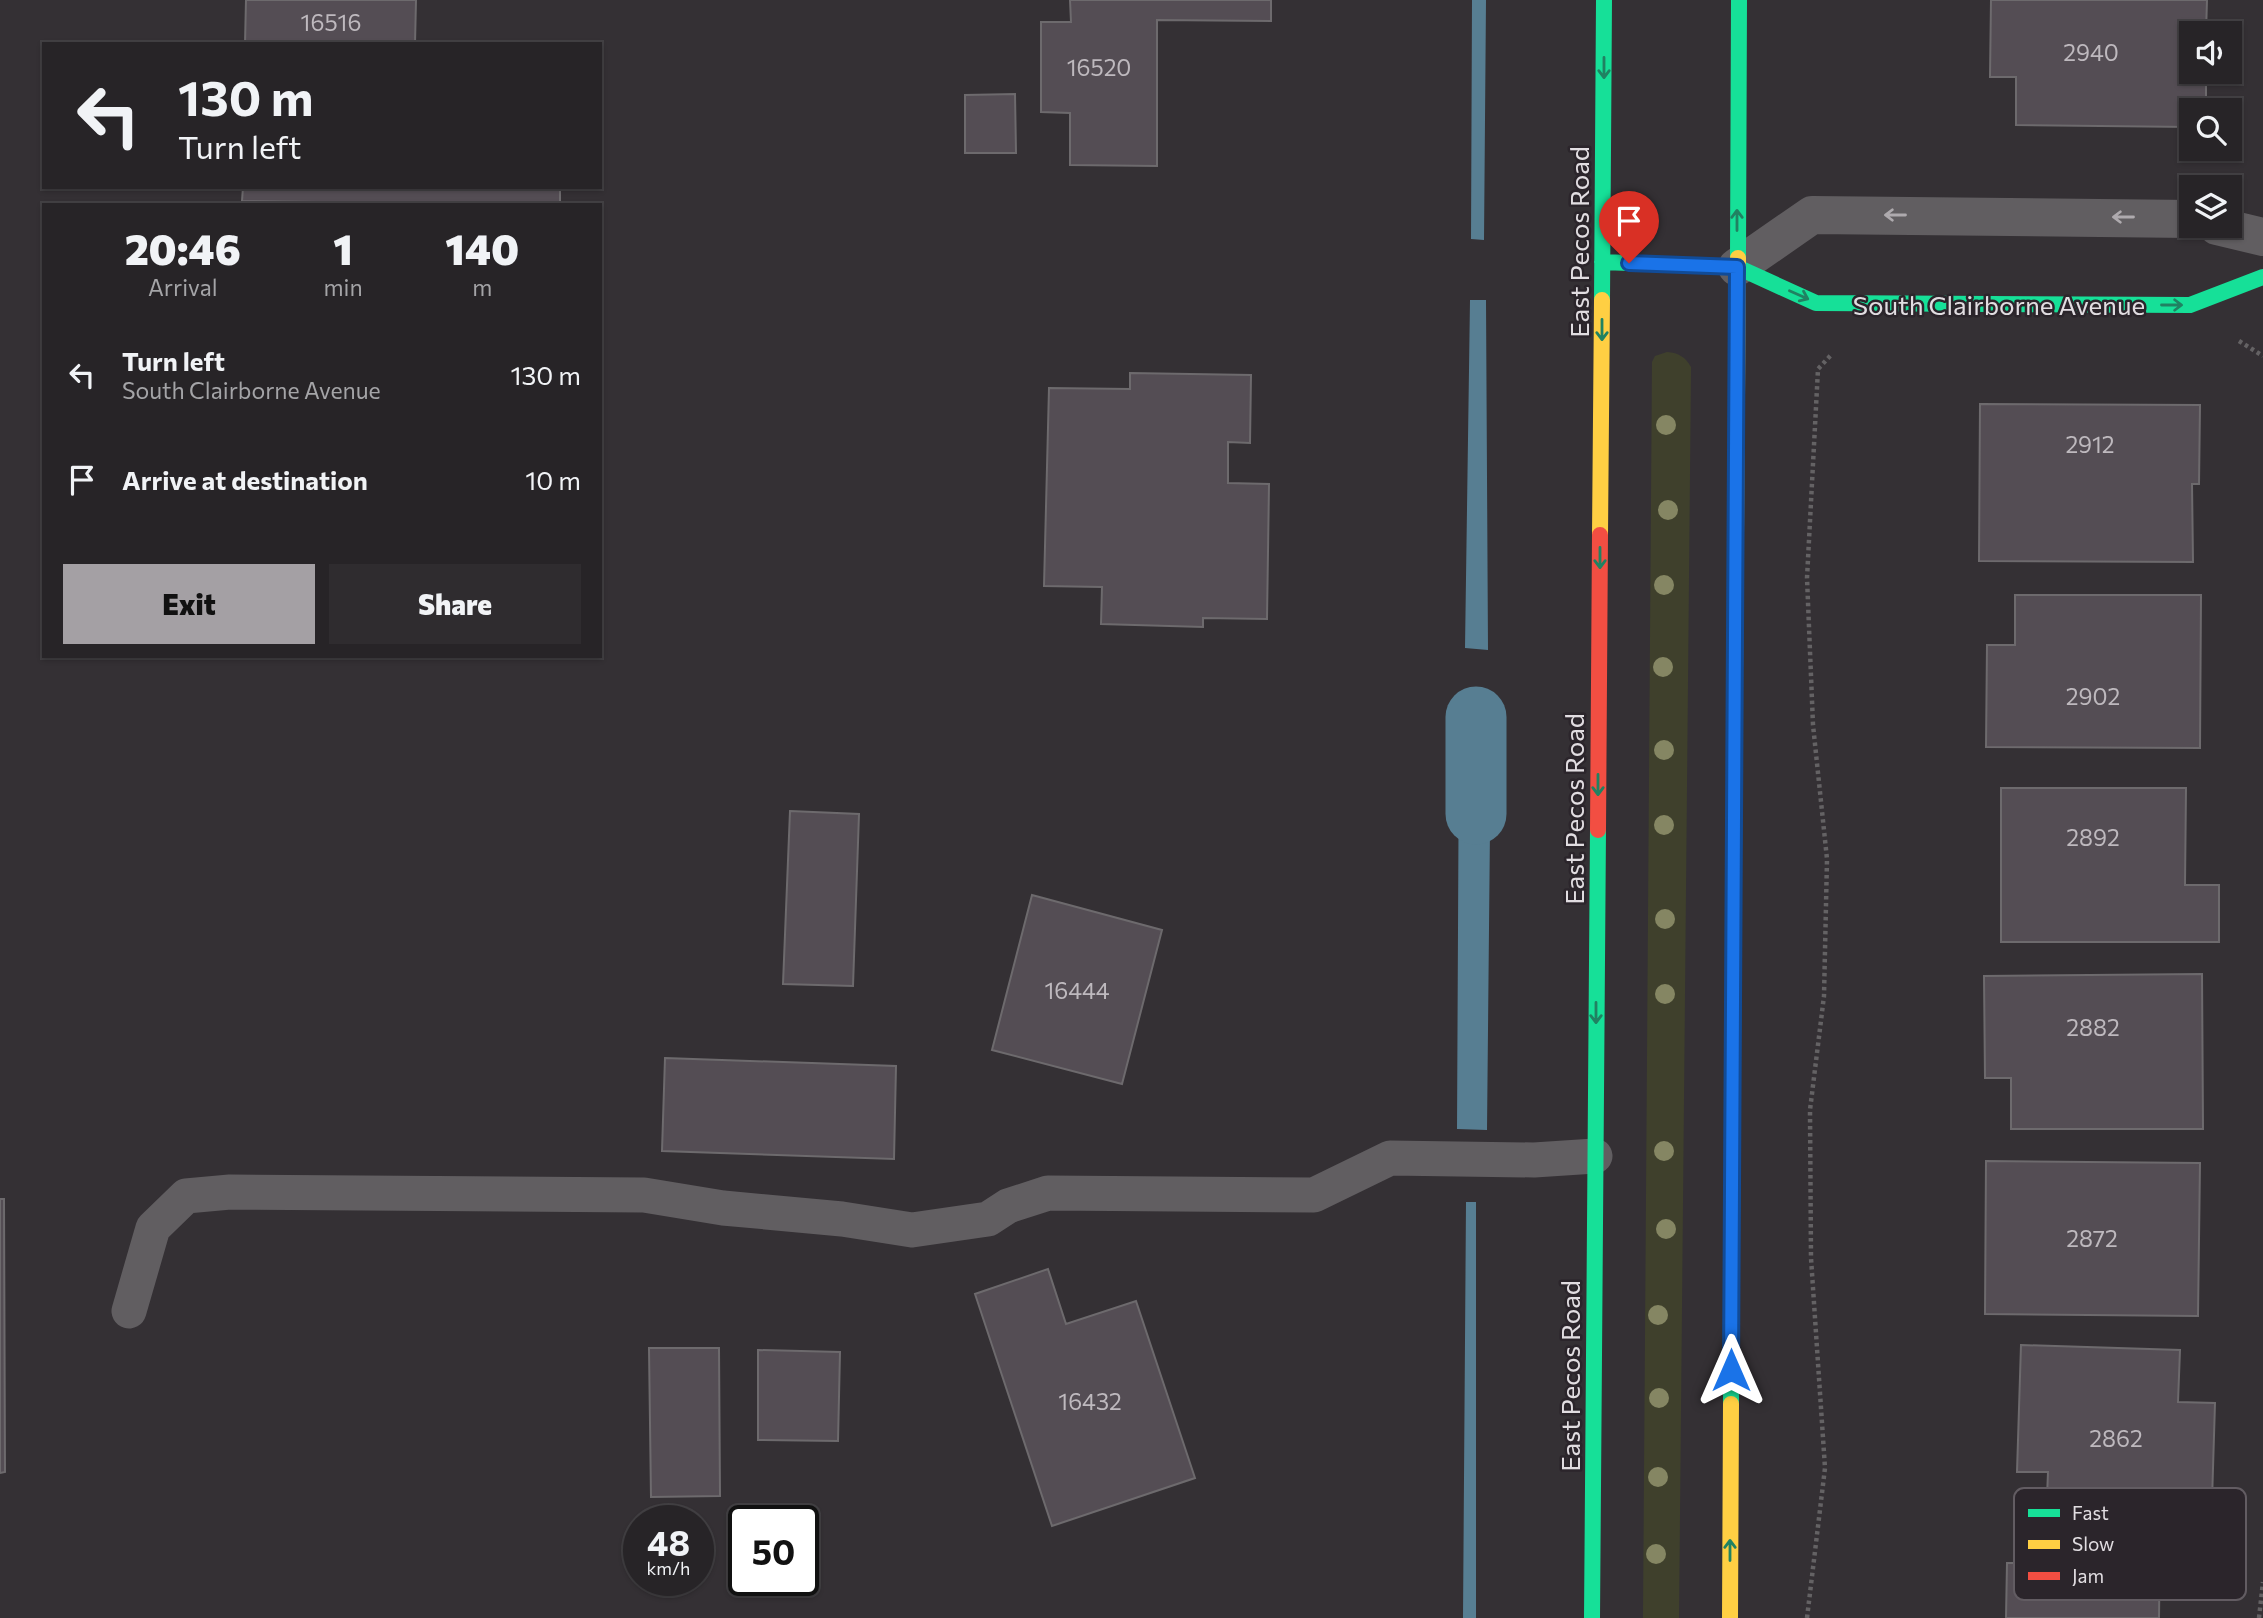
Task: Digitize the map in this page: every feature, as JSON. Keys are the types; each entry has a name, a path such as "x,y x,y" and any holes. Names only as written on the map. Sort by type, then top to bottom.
{"main road":[{"name":"East Pecos Road","path":"1592,1618 1604,0"},
{"path":"1730,1618 1738,0"},
{"name":"South Clairborne Avenue","path":"1602,262 1737,267 1816,303 2190,305 2263,277"}],"street":[{"path":"1737,267 1812,215 2179,219"},
{"path":"2242,232 2263,237"}],"lane":[{"path":"129,1311 153,1228 186,1196 230,1192 644,1195 723,1208 842,1219 912,1230 988,1219 1008,1206 1048,1193 1314,1195 1391,1158 1534,1160 1595,1156"}],"path":[{"path":"2227,341 2240,341 2263,356"},
{"path":"1807,1618 1825,1468 1811,1258 1810,1110 1824,996 1827,859 1814,725 1807,578 1818,369 1834,352"},
{"path":"2259,1618 2263,1582"}],"green space":[{"path":"1667,352 1681,356 1691,367 1679,1618 1643,1618 1652,362 1655,356"}],"water":[{"path":"1472,0 1486,0 1484,240 1471,239"},
{"path":"1470,300 1486,300 1488,650 1465,648"},
{"path":"1459,729 1491,729 1487,1130 1457,1129"},
{"path":"1466,1202 1476,1202 1476,1618 1463,1618"}],"building":[{"path":"246,0 416,0 415,42 245,42"},
{"path":"1070,0 1271,0 1271,21 1157,20 1157,166 1070,165 1070,113 1041,112 1041,22 1071,22"},
{"path":"1991,0 2207,0 2206,21 2179,21 2179,84 2206,84 2206,98 2179,98 2179,127 2016,125 2016,77 1990,77"},
{"path":"1015,94 1016,153 965,153 965,95"},
{"path":"243,189 560,189 560,203 242,201"},
{"path":"1130,373 1251,375 1250,443 1228,442 1228,483 1269,484 1267,619 1203,618 1203,627 1101,624 1102,587 1044,586 1049,388 1130,389"},
{"path":"1980,404 2200,405 2199,484 2192,484 2193,562 1979,561"},
{"path":"2015,595 2201,595 2200,748 1986,747 1987,645 2015,645"},
{"path":"2001,788 2186,788 2185,885 2219,885 2219,942 2001,942"},
{"path":"790,811 859,814 853,986 783,984"},
{"path":"1032,895 1162,930 1122,1084 992,1050"},
{"path":"2202,974 2203,1129 2011,1129 2011,1078 1985,1078 1984,976"},
{"path":"665,1058 896,1066 894,1159 662,1151"},
{"path":"1986,1161 2200,1163 2198,1316 1985,1314"},
{"path":"0,1199 4,1199 5,1472 0,1473"},
{"path":"1048,1269 1066,1324 1136,1301 1195,1478 1052,1526 975,1294"},
{"path":"2021,1345 2180,1350 2178,1402 2215,1403 2212,1488 2047,1488 2048,1472 2017,1472"},
{"path":"649,1348 719,1348 720,1496 651,1497"},
{"path":"758,1350 840,1352 838,1441 758,1440"},
{"path":"2007,1563 2014,1563 2014,1600 2159,1600 2159,1618 2006,1618"}],"waterway":[{"path":"1476,717 1476,814"}],"traffic: fast":[{"path":"1602,300 1604,0"},
{"path":"1738,258 1739,0"},
{"path":"1602,262 1737,267 1816,303 2190,305 2263,277"},
{"path":"1731,1404 1735,671"},
{"path":"1592,1618 1598,830"}],"traffic: slow":[{"path":"1735,671 1738,258"},
{"path":"1600,535 1602,300"},
{"path":"1730,1618 1731,1404"}],"traffic: jam":[{"path":"1598,830 1600,535"}],"route":[{"path":"1629,263 1737,267 1731,1370"}]}
